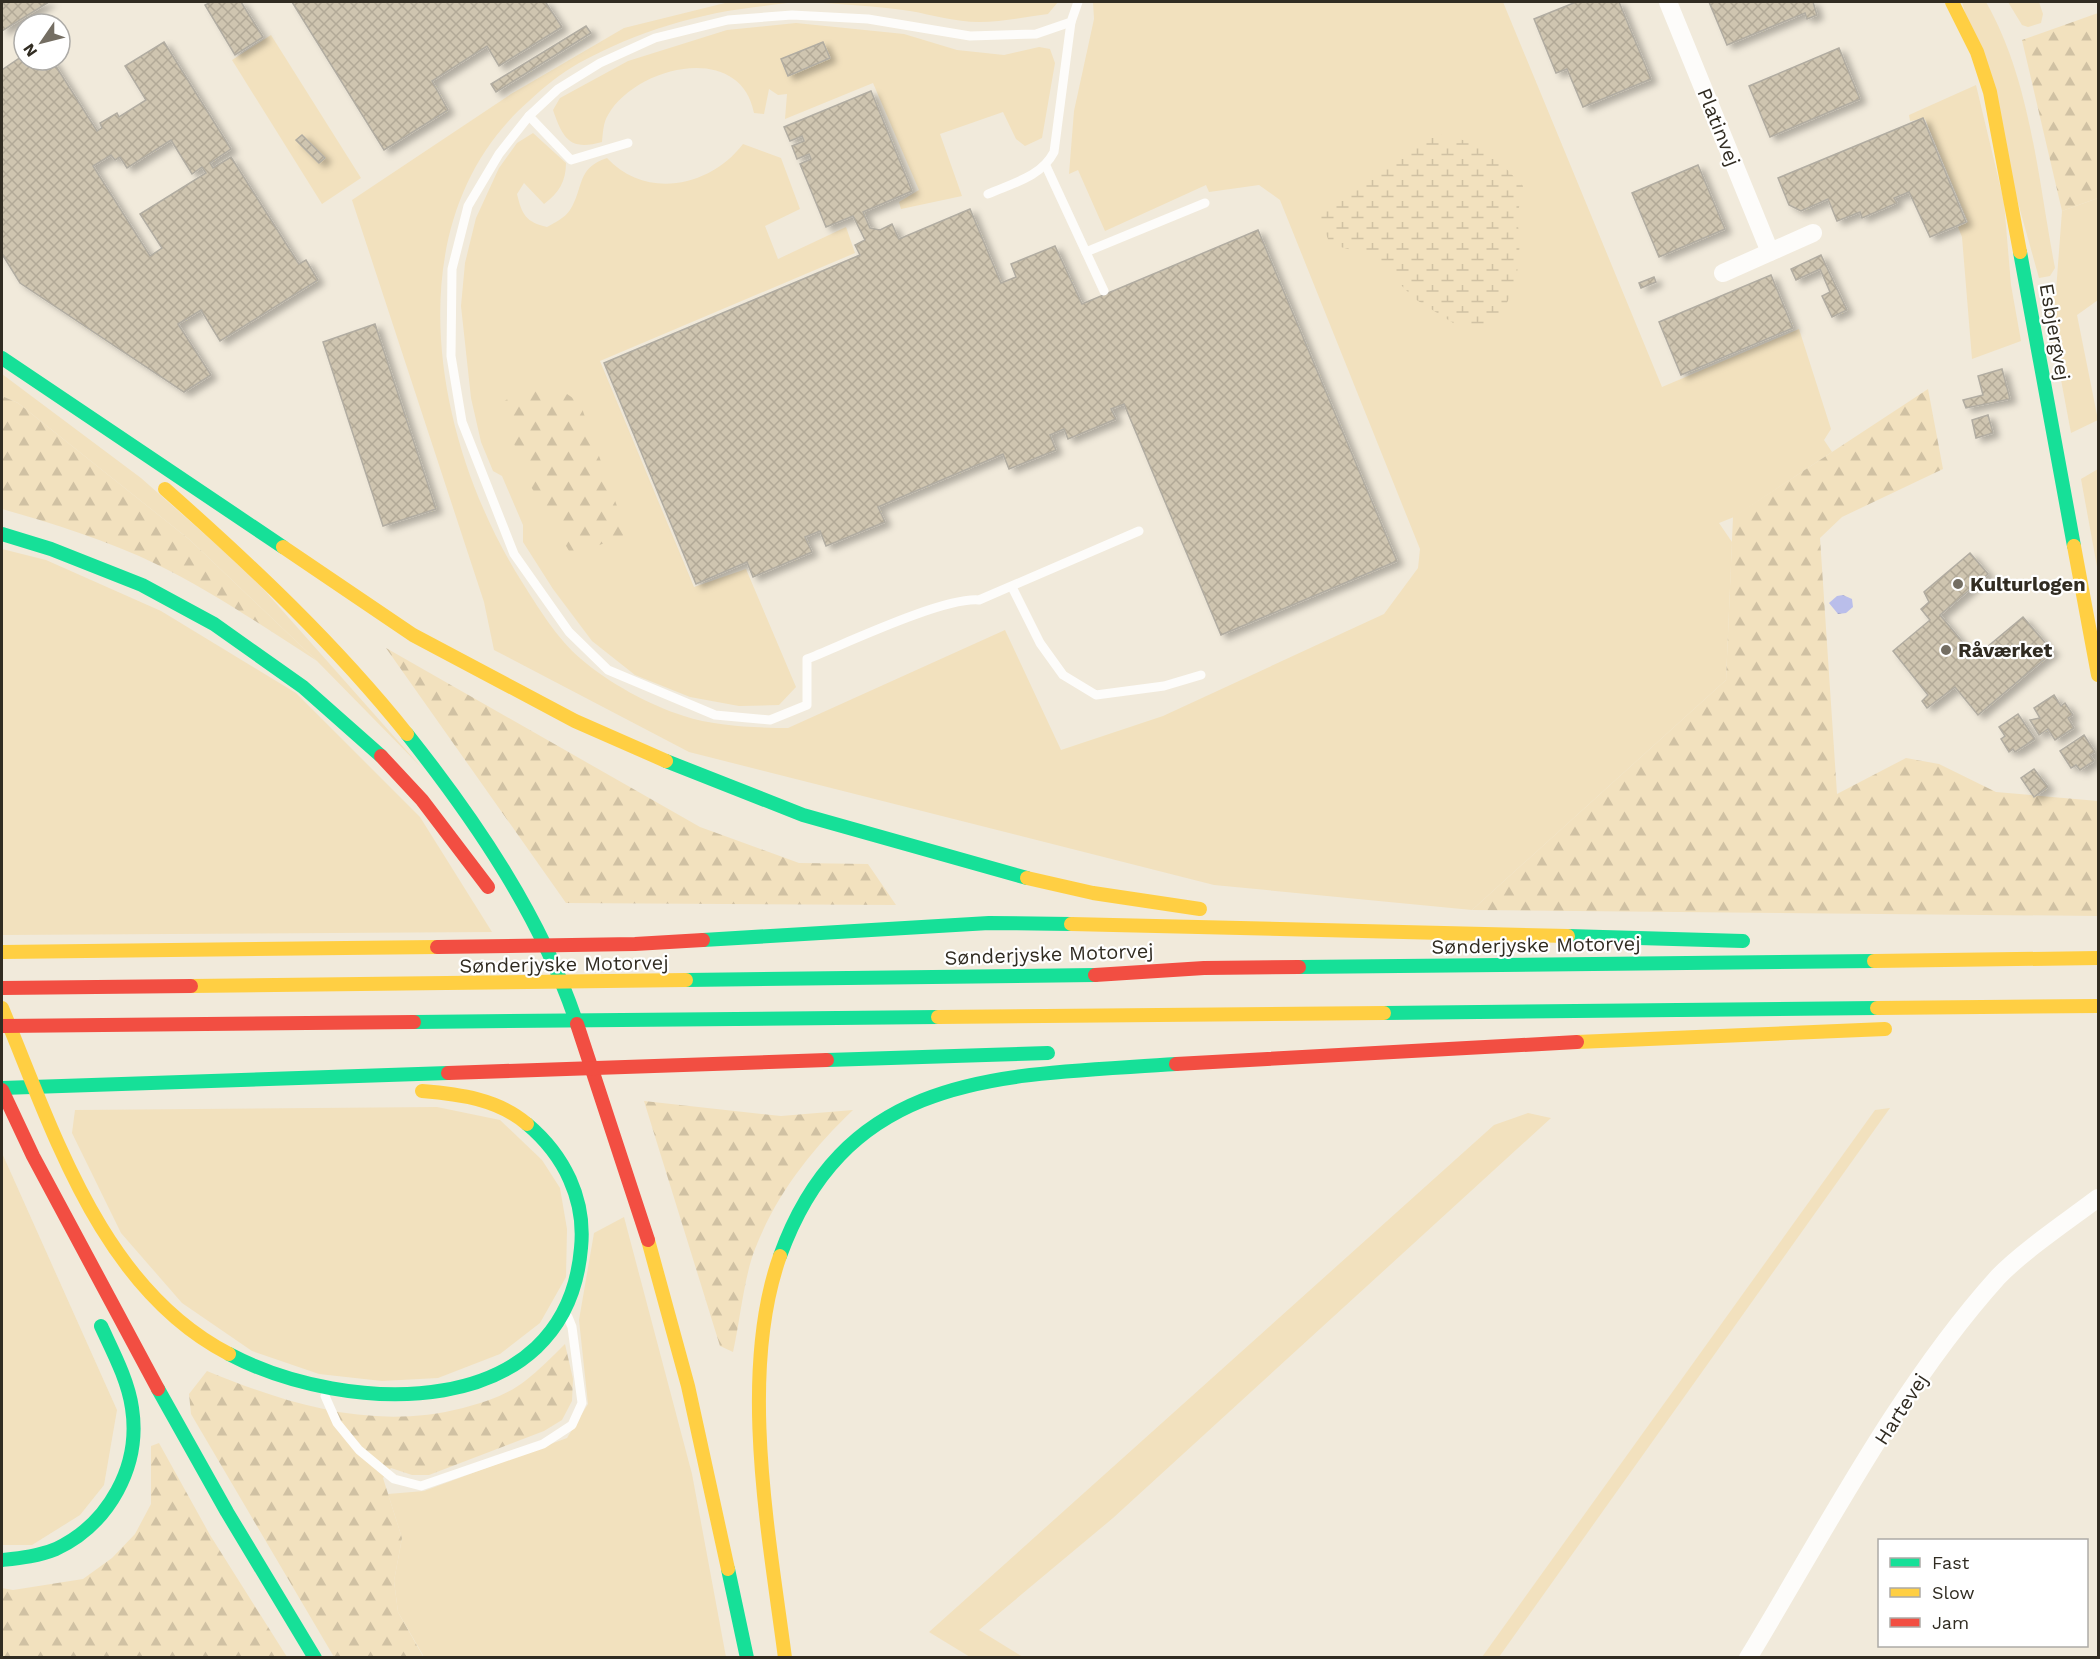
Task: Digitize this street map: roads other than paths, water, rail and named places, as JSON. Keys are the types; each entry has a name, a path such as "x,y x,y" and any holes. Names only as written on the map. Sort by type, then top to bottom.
{"main road":[{"name":"Esbjergvej","path":"1952,2 1977,52 1990,92 2094,627 2098,675"},
{"path":"2,344 93,405 184,482"},
{"path":"2,358 413,635 575,721 688,771 803,815 990,869 1093,892 1211,911"},
{"path":"42,384 139,467"},
{"path":"157,482 307,619 379,700 453,794 510,884 558,973 616,1138 668,1308 701,1445 747,1658"},
{"path":"2,534 29,539 166,596 246,644 321,701 380,755 440,821 489,890"},
{"path":"1234,913 1372,930"},
{"path":"2,952 635,944 988,923 1372,930 1757,943"},
{"path":"517,935 551,996 596,1086"},
{"path":"1816,948 1960,960"},
{"name":"Sønderjyske Motorvej","path":"2,988 497,984 1115,975 1155,970 1204,968 2098,958"},
{"path":"2,1026 2098,1006"},
{"path":"2,1007 84,1193 105,1232 128,1267 158,1301 190,1329 240,1361 286,1380 321,1389 368,1395 441,1392 493,1374 527,1354 546,1336 564,1310 575,1287 584,1251 584,1226 574,1184 552,1148 519,1117 496,1105 465,1096 252,1081"},
{"path":"785,1658 763,1453 760,1374 764,1320 774,1268 788,1233 809,1194 837,1160 870,1130 907,1106 944,1090 1013,1077 1392,1049 1895,1029"},
{"path":"1217,1047 1392,1049"},
{"path":"72,1260 35,1164 2,1090 1064,1053"},
{"path":"35,1164 64,1210 171,1417 315,1658"},
{"path":"2,1560 42,1553 63,1546 89,1528 111,1503 126,1474 133,1442 133,1410 124,1378 96,1315"}],"street":[{"name":"Platinvej","path":"1668,2 1770,252"},
{"path":"1723,273 1813,233"},
{"name":"Hartevej","path":"1748,1658 1861,1469 1925,1370 2000,1276 2098,1198"}],"lane":[{"path":"988,194 1046,166 1054,152 1071,22 1078,2"},
{"path":"1071,22 1036,34 970,36 868,19 792,15 728,20 655,38 600,63 558,88 529,116 499,154 468,206 452,269 451,356 462,422 514,554 569,632 608,670 715,715 770,720 807,705 807,659 938,608 965,599 979,600 1139,531"},
{"path":"529,116 571,160 628,143"},
{"path":"1046,166 1104,291"},
{"path":"1086,252 1205,202"},
{"path":"1012,586 1040,643 1063,675 1096,695 1164,686 1201,675"},
{"path":"321,1389 337,1423 359,1450 394,1479 421,1486 543,1444 572,1425 582,1403 572,1327 564,1310"}],"water":[{"path":"1843,595 1852,599 1853,607 1846,613 1838,614 1829,603 1837,596"}],"place":[{"name":"Kulturlogen","path":"1958,584"},
{"name":"Råværket","path":"1946,650"}]}
